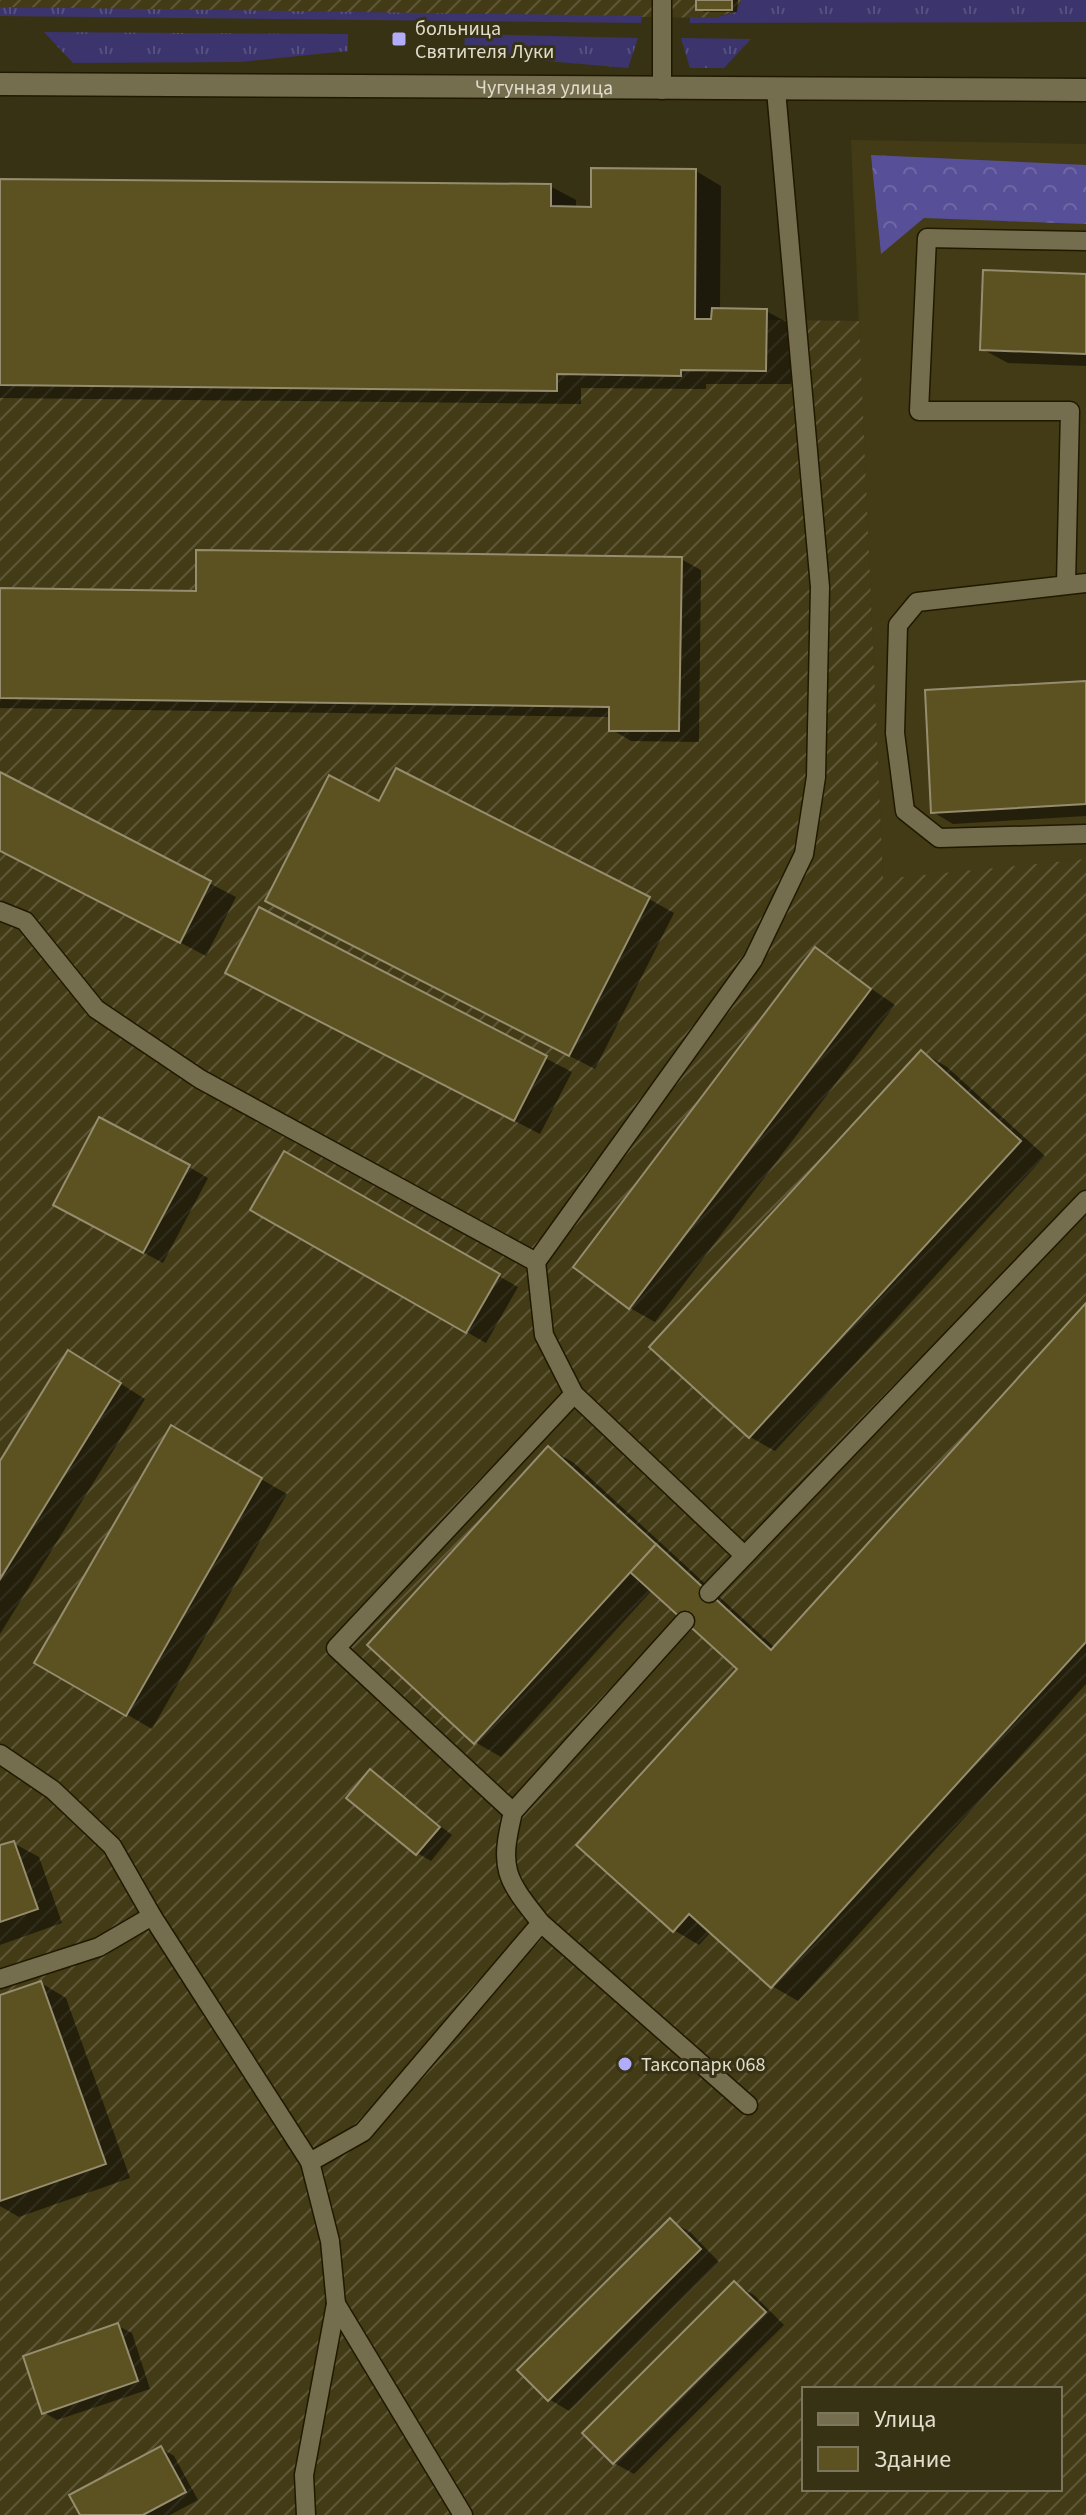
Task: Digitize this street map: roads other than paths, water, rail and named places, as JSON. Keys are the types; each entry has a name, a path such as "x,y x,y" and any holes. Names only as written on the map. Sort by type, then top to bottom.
{"street":[{"name":"Чугунная улица","path":"0,84 1086,90"}],"lane":[{"path":"662,0 662,90"},
{"path":"744,1555 574,1394 544,1335 536,1262 753,960 804,854 816,777 820,587 776,90"},
{"path":"1066,584 1078,411 919,411 927,238 1086,241"},
{"path":"1086,583 917,602 898,625 895,733 905,811 939,838 1086,834"},
{"path":"0,911 25,921 96,1009 200,1079 536,1262"},
{"path":"709,1593 1086,1200"},
{"path":"513,1812 336,1648 574,1394"},
{"path":"685,1621 513,1812 503,1851 513,1889 541,1923 748,2105"},
{"path":"0,1754 53,1790 112,1846 152,1916 310,2162 330,2241 336,2304 304,2475 306,2515"},
{"path":"0,1979 99,1947 152,1916"},
{"path":"310,2162 363,2132 541,1923"},
{"path":"336,2304 463,2515"}],"place":[{"name":"больница Святителя Луки","path":"399,39"},
{"name":"Таксопарк 068","path":"625,2064"}]}
